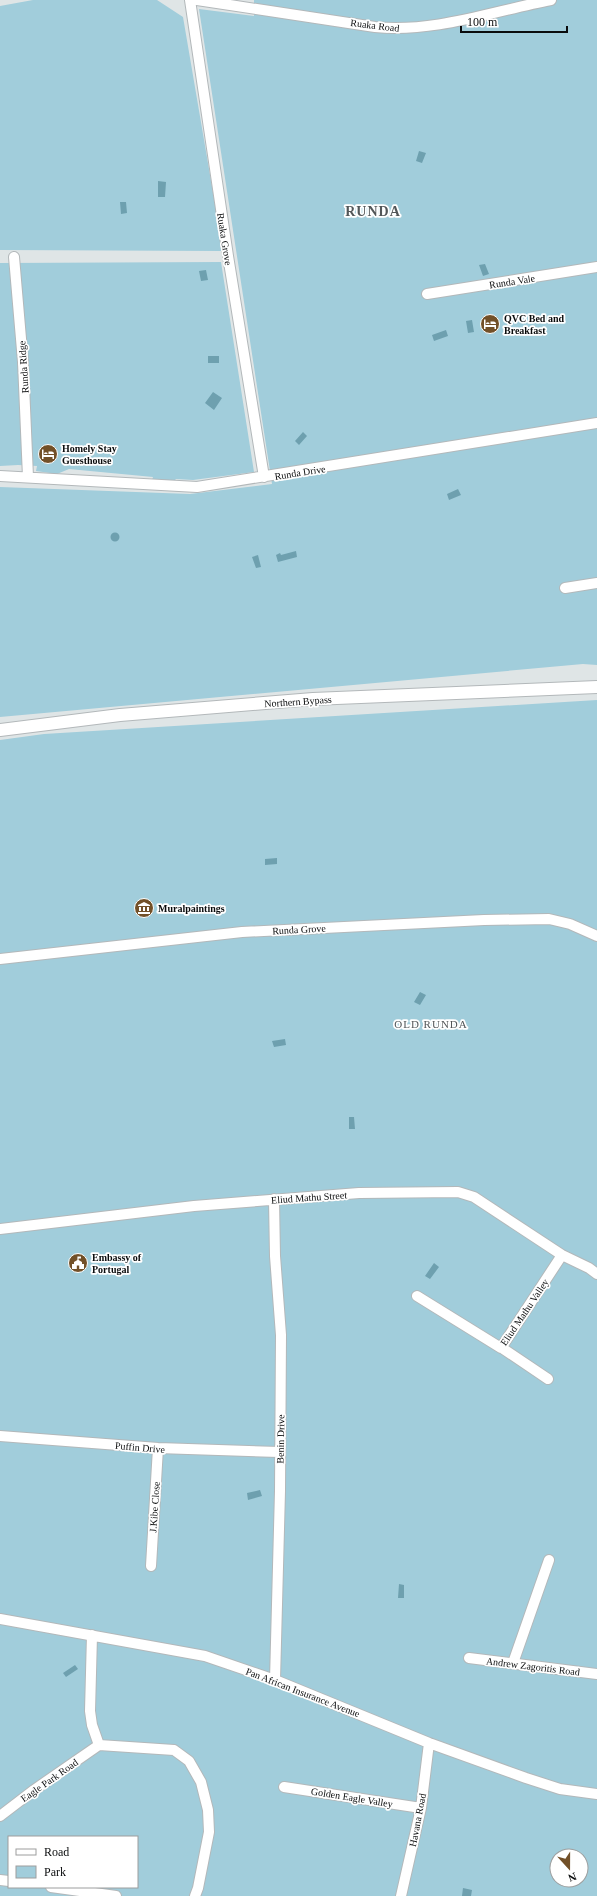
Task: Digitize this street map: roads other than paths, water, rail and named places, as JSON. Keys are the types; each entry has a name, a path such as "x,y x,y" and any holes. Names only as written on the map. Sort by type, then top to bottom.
{"main road":[{"name":"Northern Bypass","path":"0,730 120,716 313,699 597,687"}],"street":[{"name":"Ruaka Grove","path":"190,0 228,258 264,477"},
{"name":"Ruaka Road","path":"197,0 375,27 404,29 433,25 551,0"},
{"name":"Runda Ridge","path":"14,257 23,362 28,477"},
{"name":"Runda Vale","path":"427,294 597,267"},
{"name":"Runda Drive","path":"0,476 197,487 597,423"},
{"path":"565,588 597,583"},
{"name":"Runda Grove","path":"0,959 242,932 484,920 549,919 570,924 597,936"},
{"name":"Eliud Mathu Street","path":"0,1229 194,1206 274,1199 359,1193 458,1192 474,1197 562,1254 589,1268 597,1274"},
{"name":"Benin Drive","path":"274,1199 275,1256 281,1335 279,1452 280,1491 276,1680"},
{"name":"Eliud Mathu Valley","path":"417,1296 499,1348 502,1348 562,1254"},
{"path":"502,1348 548,1379"},
{"name":"Puffin Drive","path":"0,1436 158,1448 279,1452"},
{"name":"J.Kibe Close","path":"151,1566 158,1448"},
{"path":"512,1663 549,1560"},
{"name":"Pan African Insurance Avenue","path":"0,1619 205,1656 276,1680 429,1743 560,1789 597,1794"},
{"path":"92,1635 90,1711 92,1725 99,1745 174,1750 189,1761 201,1782 208,1810 209,1832 198,1888 195,1896"},
{"name":"Andrew Zagoritis Road","path":"469,1658 597,1674"},
{"name":"Havana Road","path":"401,1896 421,1808 429,1743"},
{"name":"Eagle Park Road","path":"0,1816 34,1790 99,1745"},
{"name":"Golden Eagle Valley","path":"284,1787 421,1808"},
{"path":"59,1888 116,1896"}],"place":[{"name":"QVC Bed and Breakfast","path":"490,324"},
{"name":"Homely Stay Guesthouse","path":"48,454"},
{"name":"Muralpaintings","path":"144,908"},
{"name":"Embassy of Portugal","path":"78,1263"}],"district":[{"name":"RUNDA","path":"373,211"},
{"name":"OLD RUNDA","path":"431,1024"}]}
